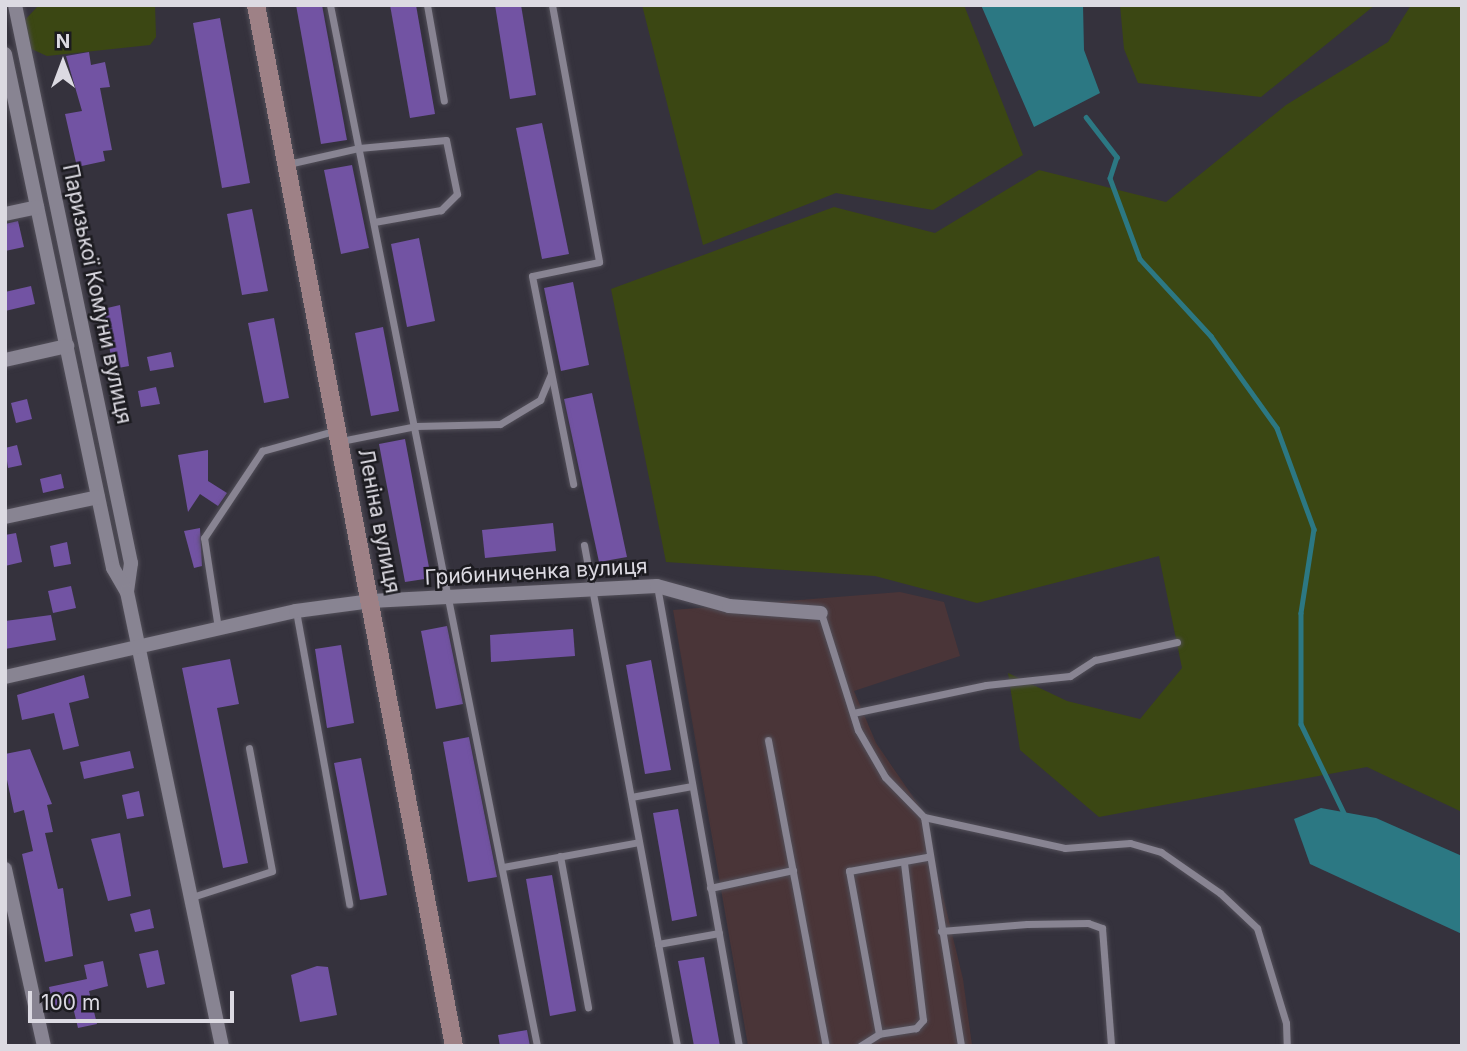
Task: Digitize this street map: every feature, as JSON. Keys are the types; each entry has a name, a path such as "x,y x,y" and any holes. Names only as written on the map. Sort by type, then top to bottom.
{"main road":[{"name":"Леніна вулиця","path":"256,5 454,1046"}],"street":[{"name":"Паризької Комуни вулиця","path":"15,5 131,563 127,592"},
{"name":"Паризької Комуни вулиця","path":"5,54 113,568 127,592 188,898 222,1046"},
{"path":"5,214 37,207"},
{"path":"5,360 67,346"},
{"path":"5,517 98,497"},
{"name":"Грибиниченка вулиця","path":"5,677 139,650 218,628 296,611 371,601 593,593 657,586 729,606 821,613"},
{"path":"5,869 44,1046"}],"lane":[{"path":"330,5 416,426 537,1046"},
{"path":"427,5 444,101"},
{"path":"552,5 599,262 532,276 573,484"},
{"path":"287,164 359,148 446,140 457,194 441,210 374,222"},
{"path":"218,628 204,538 262,451 339,435 416,426 500,424 540,400 551,374"},
{"path":"584,545 677,1046"},
{"path":"657,586 739,1046"},
{"path":"296,611 349,904"},
{"path":"821,613 853,712 885,777 924,817 1065,848 1130,843 1161,852 1220,893 1257,928 1286,1023 1287,1046"},
{"path":"853,712 986,685 1070,676 1094,660 1177,642"},
{"path":"768,740 826,1046"},
{"path":"188,898 272,871 249,748"},
{"path":"631,797 692,786"},
{"path":"924,817 927,858 961,1046"},
{"path":"503,867 639,842"},
{"path":"560,856 588,1007"},
{"path":"879,1034 849,871 927,858"},
{"path":"860,1046 879,1034 916,1028 923,1020 904,863"},
{"path":"710,888 793,870"},
{"path":"941,932 1027,924 1088,923 1102,928 1111,1046"},
{"path":"658,944 719,933"}],"shaded area":[{"path":"900,592 944,602 960,656 854,691 876,743 922,810 963,979 972,1045 748,1046 673,610"}],"green space":[{"path":"155,5 156,37 150,45 47,56 27,47 22,23 38,6"},
{"path":"642,5 964,5 1023,155 933,210 836,193 703,245"},
{"path":"1120,5 1375,5 1261,97 1138,83 1124,49"},
{"path":"1411,5 1462,5 1462,812 1367,767 1099,817 1020,750 1008,673 1067,701 1140,719 1182,668 1159,556 977,603 875,576 666,562 611,289 834,207 935,233 1039,170 1166,202 1286,105 1388,42"}],"water":[{"path":"981,5 1083,5 1084,50 1100,93 1034,127"},
{"path":"1321,808 1376,818 1462,856 1462,934 1310,864 1294,819"}],"building":[{"path":"296,5 322,5 347,140 321,144"},
{"path":"390,5 416,5 435,114 410,118"},
{"path":"495,5 521,5 536,95 510,99"},
{"path":"220,18 250,183 222,188 193,23"},
{"path":"89,52 91,65 105,62 110,87 100,88 112,150 103,151 105,161 77,167 65,114 82,111 66,56"},
{"path":"542,123 569,254 542,259 516,128"},
{"path":"352,165 369,248 341,254 324,170"},
{"path":"252,209 268,291 242,295 227,214"},
{"path":"18,221 24,247 5,251 5,224"},
{"path":"419,238 435,321 407,327 391,244"},
{"path":"573,282 589,365 561,371 544,288"},
{"path":"31,286 35,304 5,311 5,292"},
{"path":"120,305 129,366 113,369 103,309"},
{"path":"274,318 289,398 264,403 248,323"},
{"path":"383,327 399,411 371,416 355,333"},
{"path":"171,352 174,367 150,371 147,357"},
{"path":"156,387 160,404 141,407 138,391"},
{"path":"592,393 627,557 599,562 564,399"},
{"path":"27,399 32,419 16,423 11,403"},
{"path":"405,439 431,578 405,582 379,444"},
{"path":"17,445 22,465 8,468 5,448"},
{"path":"208,450 208,481 227,493 218,506 200,494 188,512 178,455"},
{"path":"61,474 64,488 43,493 40,479"},
{"path":"553,523 556,551 485,558 482,530"},
{"path":"200,528 202,566 194,568 184,531"},
{"path":"16,533 22,562 5,566 5,535"},
{"path":"67,542 71,564 54,567 50,546"},
{"path":"71,586 76,608 53,613 48,591"},
{"path":"51,615 56,640 5,649 5,621"},
{"path":"447,626 463,704 436,709 421,631"},
{"path":"573,629 575,656 491,662 490,635"},
{"path":"341,645 354,723 327,728 315,649"},
{"path":"230,659 239,704 217,708 248,863 223,868 182,668"},
{"path":"651,660 671,770 645,774 626,665"},
{"path":"84,675 89,698 69,703 79,746 63,750 54,713 22,720 17,695"},
{"path":"469,737 497,877 468,882 443,742"},
{"path":"30,749 52,804 47,805 53,832 45,833 58,889 63,888 73,956 45,962 22,854 33,851 24,810 14,813 5,770 5,754"},
{"path":"130,751 134,768 84,779 80,762"},
{"path":"361,758 387,895 360,900 334,763"},
{"path":"139,791 144,816 127,819 122,795"},
{"path":"678,809 697,916 672,921 653,813"},
{"path":"120,833 131,896 108,901 91,839"},
{"path":"552,875 576,1011 550,1016 526,879"},
{"path":"150,909 154,928 135,932 130,914"},
{"path":"158,950 165,984 147,988 139,954"},
{"path":"704,957 720,1046 694,1046 678,961"},
{"path":"103,961 108,986 89,991 97,1024 78,1028 72,1003 53,1007 49,987 87,979 84,965"},
{"path":"317,966 328,967 337,1015 300,1022 291,975"},
{"path":"527,1030 530,1046 500,1046 498,1035"}],"waterway":[{"path":"1086,117 1117,157 1110,178 1140,259 1211,336 1277,428 1314,529 1301,613 1301,724 1346,817"}]}
